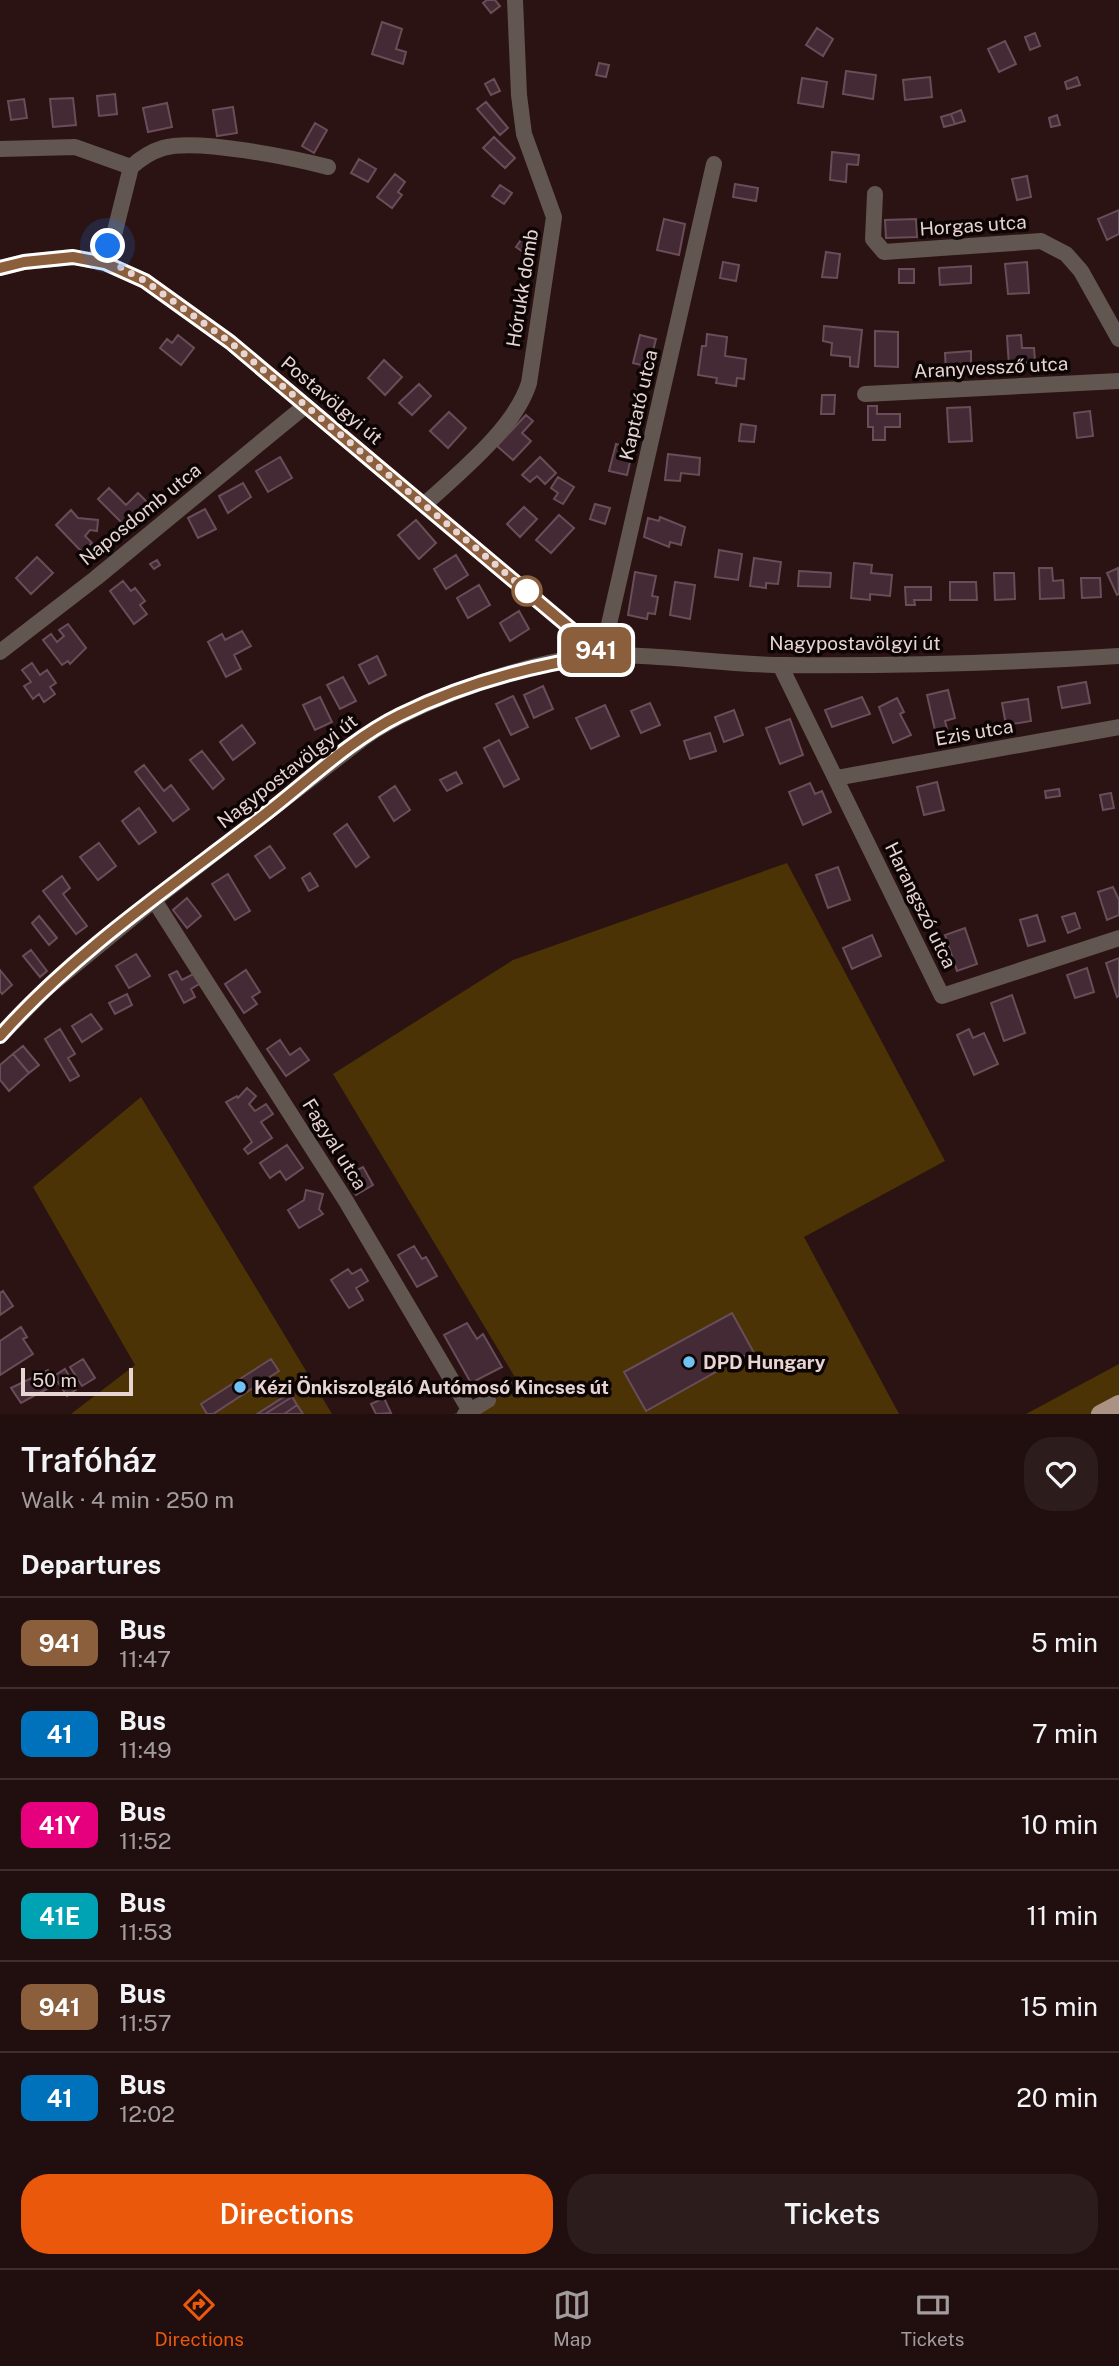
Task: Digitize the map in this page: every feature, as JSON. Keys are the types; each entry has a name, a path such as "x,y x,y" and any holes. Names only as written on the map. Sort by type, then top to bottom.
{"main road":[{"path":"1100,1414 1119,1404"}],"street":[{"name":"Hórukk domb","path":"425,505 496,434 524,401 529,383 554,217 524,134 519,95 515,0"},
{"path":"0,149 75,147 131,167"},
{"path":"121,268 113,239 131,167 146,154 166,147 281,155 328,167"},
{"name":"Kaptató utca","path":"602,655 714,164"},
{"name":"Horgas utca","path":"875,194 873,239 884,252 1041,241 1066,254 1081,271 1119,339"},
{"path":"93,260 113,239"},
{"name":"Postavölgyi út","path":"0,268 24,262 73,257 121,268 145,281 230,342 602,655"},
{"name":"Aranyvessző utca","path":"865,394 1119,381"},
{"name":"Naposdomb utca","path":"0,652 306,406"},
{"name":"Nagypostavölgyi út","path":"0,1036 47,988 154,900 365,737 400,715 506,676 561,661 602,655 780,665 902,665 1119,656"},
{"name":"Harangszó utca","path":"780,665 942,996 1119,939"},
{"name":"Ezis utca","path":"836,778 1119,727"},
{"name":"Fagyal utca","path":"154,900 346,1201 468,1413"},
{"path":"468,1413 488,1400"}],"shaded area":[{"path":"787,863 945,1161 804,1237 899,1414 454,1414 516,1379 333,1074 513,960"},
{"path":"141,1097 332,1414 71,1414 135,1365 33,1187"},
{"path":"1119,1364 1119,1414 1026,1414"}],"building":[{"path":"495,0 500,6 491,13 483,3"},
{"path":"382,22 402,29 396,49 406,52 403,64 372,54"},
{"path":"817,28 833,39 823,56 806,45"},
{"path":"1035,33 1040,46 1030,50 1025,37"},
{"path":"1005,41 1016,64 999,72 988,49"},
{"path":"599,63 609,65 606,77 596,75"},
{"path":"846,71 876,75 873,99 843,94"},
{"path":"930,77 932,97 905,100 903,80"},
{"path":"1077,77 1080,85 1067,89 1065,82"},
{"path":"802,78 827,82 823,107 798,103"},
{"path":"494,79 500,91 491,95 485,84"},
{"path":"115,94 117,114 99,116 97,96"},
{"path":"73,98 76,125 53,127 50,99"},
{"path":"24,99 27,118 11,120 8,101"},
{"path":"486,102 508,128 500,135 477,109"},
{"path":"167,103 172,127 148,132 143,108"},
{"path":"233,107 237,133 217,136 213,110"},
{"path":"961,110 965,121 955,124 951,114"},
{"path":"951,114 955,124 944,127 941,117"},
{"path":"1057,115 1060,125 1051,127 1049,118"},
{"path":"315,123 327,130 314,153 302,146"},
{"path":"494,137 515,158 505,168 483,148"},
{"path":"832,152 859,155 858,165 847,164 846,182 830,180"},
{"path":"359,159 376,169 368,182 351,173"},
{"path":"395,174 405,182 398,192 402,195 392,208 377,197"},
{"path":"1027,176 1031,197 1017,200 1012,179"},
{"path":"735,184 758,188 756,201 733,197"},
{"path":"500,185 512,193 504,204 492,196"},
{"path":"1119,210 1119,234 1107,240 1098,219"},
{"path":"664,219 685,224 679,255 657,250"},
{"path":"916,219 917,237 886,238 885,220"},
{"path":"525,234 535,241 526,254 516,247"},
{"path":"826,252 840,254 837,278 822,277"},
{"path":"723,262 739,265 736,281 720,278"},
{"path":"1027,262 1029,293 1008,294 1005,264"},
{"path":"971,266 971,283 940,285 939,268"},
{"path":"899,269 914,269 914,283 899,283"},
{"path":"824,326 862,330 858,367 850,366 850,357 831,355 832,343 823,341"},
{"path":"875,331 898,332 898,367 875,366"},
{"path":"707,334 727,337 725,356 746,359 744,379 737,378 736,386 716,383 717,378 698,375 702,346 706,346"},
{"path":"178,335 194,348 181,365 160,348 167,339 172,343"},
{"path":"640,335 656,339 649,367 633,363"},
{"path":"1021,335 1022,348 1034,348 1035,361 1009,366 1007,336"},
{"path":"971,351 971,372 946,373 945,353"},
{"path":"384,360 402,377 385,395 368,378"},
{"path":"419,384 431,396 412,415 399,403"},
{"path":"822,395 835,395 834,414 821,414"},
{"path":"868,406 877,406 877,414 900,414 900,427 885,427 885,440 873,440 873,427 868,427"},
{"path":"970,407 972,441 949,442 947,408"},
{"path":"1090,411 1093,436 1077,438 1074,413"},
{"path":"449,412 466,428 448,448 430,431"},
{"path":"526,415 533,421 522,433 531,441 513,460 497,446"},
{"path":"741,424 756,426 754,442 739,441"},
{"path":"616,444 633,449 627,475 609,471"},
{"path":"668,454 700,458 699,475 681,473 680,481 665,480"},
{"path":"280,457 292,478 268,492 256,471"},
{"path":"540,457 556,473 545,484 537,476 530,482 522,475"},
{"path":"558,477 574,487 563,504 554,499 558,493 551,488"},
{"path":"243,483 251,497 228,513 219,496"},
{"path":"109,488 126,505 138,493 149,504 126,527 98,499"},
{"path":"595,504 610,508 605,524 590,519"},
{"path":"524,507 537,519 520,537 507,524"},
{"path":"205,509 216,529 198,538 188,518"},
{"path":"71,510 78,518 98,520 97,531 90,530 85,536 92,543 82,552 56,525"},
{"path":"559,515 574,528 551,553 536,540"},
{"path":"660,517 685,527 681,545 670,542 669,547 644,537 648,518 659,521"},
{"path":"416,520 436,543 419,559 398,535"},
{"path":"719,550 742,554 738,580 715,577"},
{"path":"456,555 468,575 446,589 434,569"},
{"path":"37,557 53,573 31,594 16,578"},
{"path":"754,558 781,562 778,584 766,583 766,588 750,586"},
{"path":"157,560 160,565 154,569 150,564"},
{"path":"854,563 872,565 871,573 892,575 890,596 870,594 870,600 851,598"},
{"path":"1039,568 1052,568 1053,581 1063,580 1064,598 1040,599"},
{"path":"1118,568 1119,594 1117,595 1107,573"},
{"path":"799,571 831,573 830,587 798,586"},
{"path":"635,572 656,576 652,596 658,597 655,614 648,613 647,619 628,615"},
{"path":"994,573 1014,573 1015,599 995,600"},
{"path":"1081,578 1100,578 1101,597 1082,598"},
{"path":"123,581 131,591 135,588 145,601 140,605 147,614 134,624 110,591"},
{"path":"675,582 695,585 690,619 670,615"},
{"path":"950,582 976,582 977,600 950,600"},
{"path":"479,585 490,605 468,618 457,598"},
{"path":"905,587 931,587 931,600 914,600 915,605 906,605"},
{"path":"519,611 529,629 510,641 500,623"},
{"path":"68,624 86,648 70,664 68,661 62,665 43,640 51,634 57,642 64,636 59,630"},
{"path":"242,631 251,646 234,655 241,669 226,677 208,642 222,634 225,640"},
{"path":"377,656 386,675 369,684 359,665"},
{"path":"32,663 40,675 47,670 56,683 50,687 55,694 44,702 39,694 33,699 24,686 31,682 22,670"},
{"path":"343,677 356,701 340,709 327,685"},
{"path":"1086,682 1090,703 1062,708 1058,687"},
{"path":"543,686 553,709 534,718 524,695"},
{"path":"948,690 955,718 945,721 949,736 937,739 927,695"},
{"path":"513,696 528,727 511,735 496,704"},
{"path":"320,697 332,722 315,730 303,705"},
{"path":"862,697 870,714 832,727 825,710"},
{"path":"897,698 904,712 900,714 911,735 893,743 879,707"},
{"path":"1028,699 1031,721 1006,725 1002,703"},
{"path":"650,703 660,725 641,733 631,711"},
{"path":"605,705 619,736 591,749 576,718"},
{"path":"734,710 743,735 724,742 715,717"},
{"path":"790,719 803,755 780,764 766,728"},
{"path":"242,725 255,743 233,760 220,742"},
{"path":"710,733 716,751 690,759 684,741"},
{"path":"499,740 519,779 504,787 484,748"},
{"path":"202,751 224,779 213,789 190,760"},
{"path":"144,765 164,791 171,785 189,809 173,821 135,772"},
{"path":"456,772 462,783 447,791 440,780"},
{"path":"937,782 944,810 924,815 917,787"},
{"path":"810,783 815,794 822,791 831,812 803,825 789,792"},
{"path":"395,786 410,810 394,821 379,797"},
{"path":"1059,789 1060,796 1046,798 1045,791"},
{"path":"1111,793 1114,808 1103,810 1100,795"},
{"path":"139,808 156,832 139,844 122,821"},
{"path":"347,824 369,857 356,867 334,834"},
{"path":"99,843 116,866 98,880 80,857"},
{"path":"270,846 285,868 270,878 255,856"},
{"path":"838,867 850,900 828,908 816,875"},
{"path":"310,873 318,886 309,891 302,878"},
{"path":"228,874 250,911 235,920 212,884"},
{"path":"62,876 70,888 63,894 87,926 76,934 43,891"},
{"path":"1113,887 1119,900 1119,915 1107,920 1098,892"},
{"path":"187,898 201,916 187,928 173,910"},
{"path":"1075,913 1080,928 1068,933 1062,917"},
{"path":"1037,915 1045,941 1028,946 1020,920"},
{"path":"39,916 57,938 49,945 32,923"},
{"path":"965,928 977,964 957,971 945,935"},
{"path":"872,935 881,956 852,969 843,948"},
{"path":"31,950 47,971 40,977 23,956"},
{"path":"136,954 150,976 129,988 116,966"},
{"path":"1119,958 1119,996 1117,997 1106,963"},
{"path":"1087,968 1094,992 1075,998 1067,975"},
{"path":"0,970 12,985 2,994 0,991"},
{"path":"246,970 260,992 252,997 257,1004 244,1013 225,984"},
{"path":"177,971 182,980 195,973 201,983 191,989 195,997 184,1003 169,975"},
{"path":"127,994 132,1005 115,1014 109,1003"},
{"path":"1012,995 1025,1033 1004,1041 991,1003"},
{"path":"91,1014 102,1029 82,1042 72,1026"},
{"path":"60,1029 75,1054 68,1058 79,1076 70,1081 45,1039"},
{"path":"969,1029 973,1038 984,1033 998,1064 974,1075 957,1035"},
{"path":"280,1040 290,1055 300,1048 309,1060 286,1076 267,1049"},
{"path":"23,1046 39,1065 29,1073 13,1054"},
{"path":"13,1054 29,1073 9,1091 0,1080 0,1065"},
{"path":"247,1088 256,1096 249,1104 255,1111 266,1104 273,1114 261,1122 272,1138 248,1154 244,1149 252,1142 226,1102 237,1096 238,1098"},
{"path":"287,1145 303,1168 286,1180 280,1171 270,1178 260,1163"},
{"path":"363,1167 373,1185 356,1195 345,1176"},
{"path":"306,1190 323,1194 319,1209 323,1214 299,1228 288,1210 304,1200"},
{"path":"414,1246 422,1259 426,1257 437,1276 417,1287 398,1255"},
{"path":"348,1269 352,1274 361,1269 368,1281 356,1288 363,1300 349,1308 331,1280"},
{"path":"3,1291 13,1306 0,1315 0,1293"},
{"name":"DPD Hungary","path":"732,1313 753,1351 646,1411 624,1372"},
{"path":"467,1323 477,1339 483,1334 502,1367 471,1383 444,1335"},
{"path":"21,1327 27,1337 23,1339 33,1354 0,1375 0,1341"},
{"path":"83,1359 95,1378 82,1386 70,1367"},
{"name":"Kézi Önkiszolgáló Autómosó Kincses út","path":"271,1359 279,1371 213,1414 207,1414 201,1404"},
{"path":"65,1369 77,1389 67,1396 54,1376"},
{"path":"48,1370 56,1384 21,1403 11,1388"},
{"name":"Kézi Önkiszolgáló Autómosó Kincses út","path":"290,1393 297,1405 284,1414 257,1414"},
{"name":"Kézi Önkiszolgáló Autómosó Kincses út","path":"292,1397 303,1414 265,1414"},
{"path":"384,1398 391,1413 376,1414 371,1404"}],"bus line":[{"name":"941","path":"0,268 24,262 73,257 121,268 145,281 230,342 602,655 561,661 506,676 439,698 381,725 154,900 47,988 0,1036"}],"place":[{"name":"DPD Hungary","path":"689,1362"},
{"name":"Kézi Önkiszolgáló Autómosó Kincses út","path":"240,1387"}],"route":[{"path":"108,246 113,239 121,268 145,281 230,342 527,591"}]}
